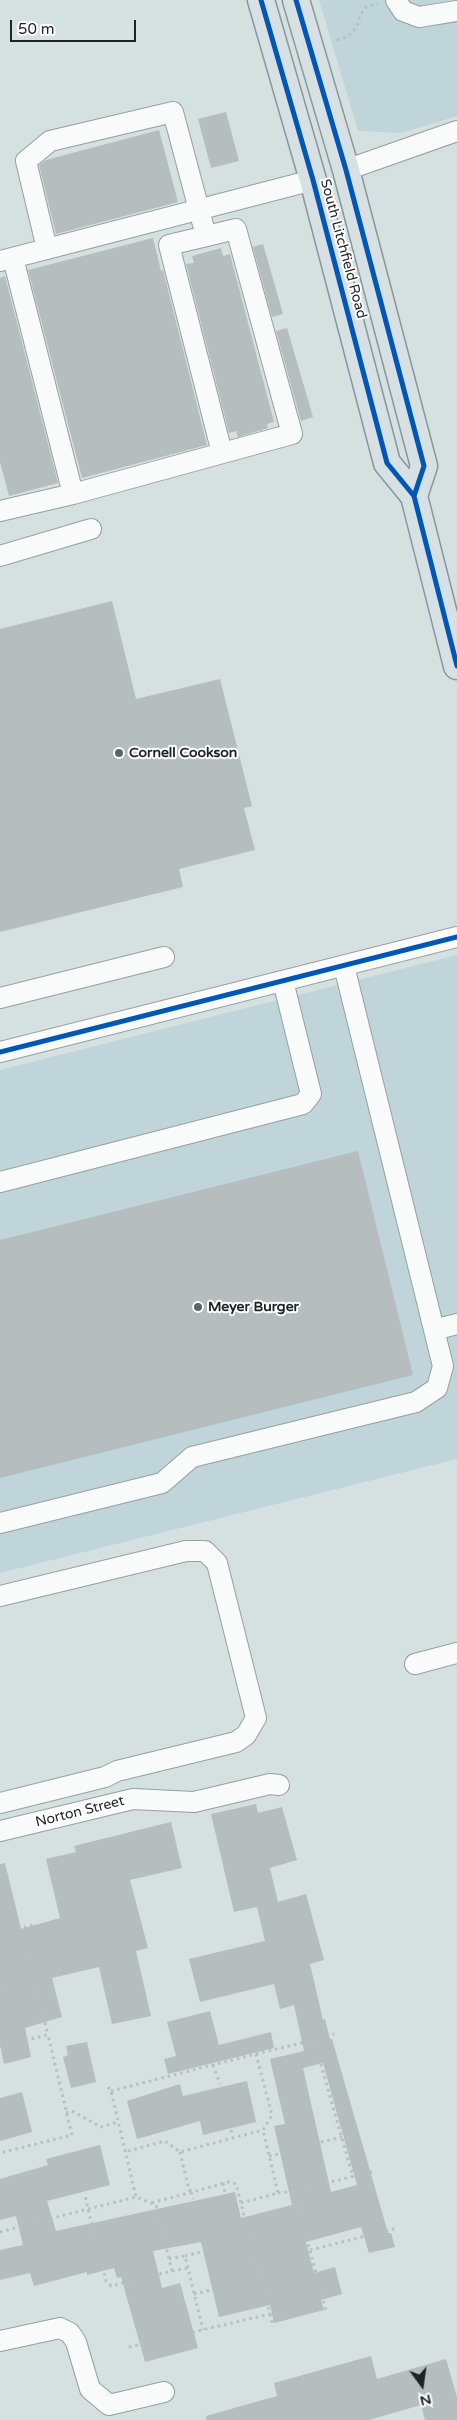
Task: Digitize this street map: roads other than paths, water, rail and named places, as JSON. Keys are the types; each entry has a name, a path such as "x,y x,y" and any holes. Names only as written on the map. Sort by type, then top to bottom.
{"main road":[{"name":"South Litchfield Road","path":"261,0 314,180 387,463 414,496 457,666"},
{"name":"South Litchfield Road","path":"296,0 346,170 424,466"},
{"path":"314,180 346,170"},
{"path":"387,463 424,466 414,496"}],"street":[{"path":"387,1 403,11 418,17 457,11"},
{"path":"47,249 26,161 50,141 173,112 206,236"},
{"path":"346,170 457,131"},
{"path":"73,494 7,259 314,180"},
{"path":"0,511 73,494 292,434 236,229 169,245 222,453"},
{"path":"0,556 91,529"},
{"path":"0,1052 457,937"},
{"path":"0,998 164,957"},
{"path":"0,1523 162,1484 192,1457 416,1402 437,1388 443,1366 344,966"},
{"path":"0,1182 303,1104 311,1094 283,981"},
{"path":"434,1330 457,1324"},
{"path":"0,1596 186,1551 205,1551 217,1563 256,1718 246,1736 236,1742 117,1771 105,1777 0,1803"},
{"path":"415,1664 457,1653"},
{"path":"105,1777 112,1804"},
{"name":"Norton Street","path":"0,1831 133,1799 194,1802 270,1784 279,1785"},
{"path":"0,2341 60,2328 70,2333 76,2342 90,2389 109,2405 164,2392"}],"place":[{"name":"Cornell Cookson","path":"119,753"},
{"name":"Meyer Burger","path":"198,1307"}]}
